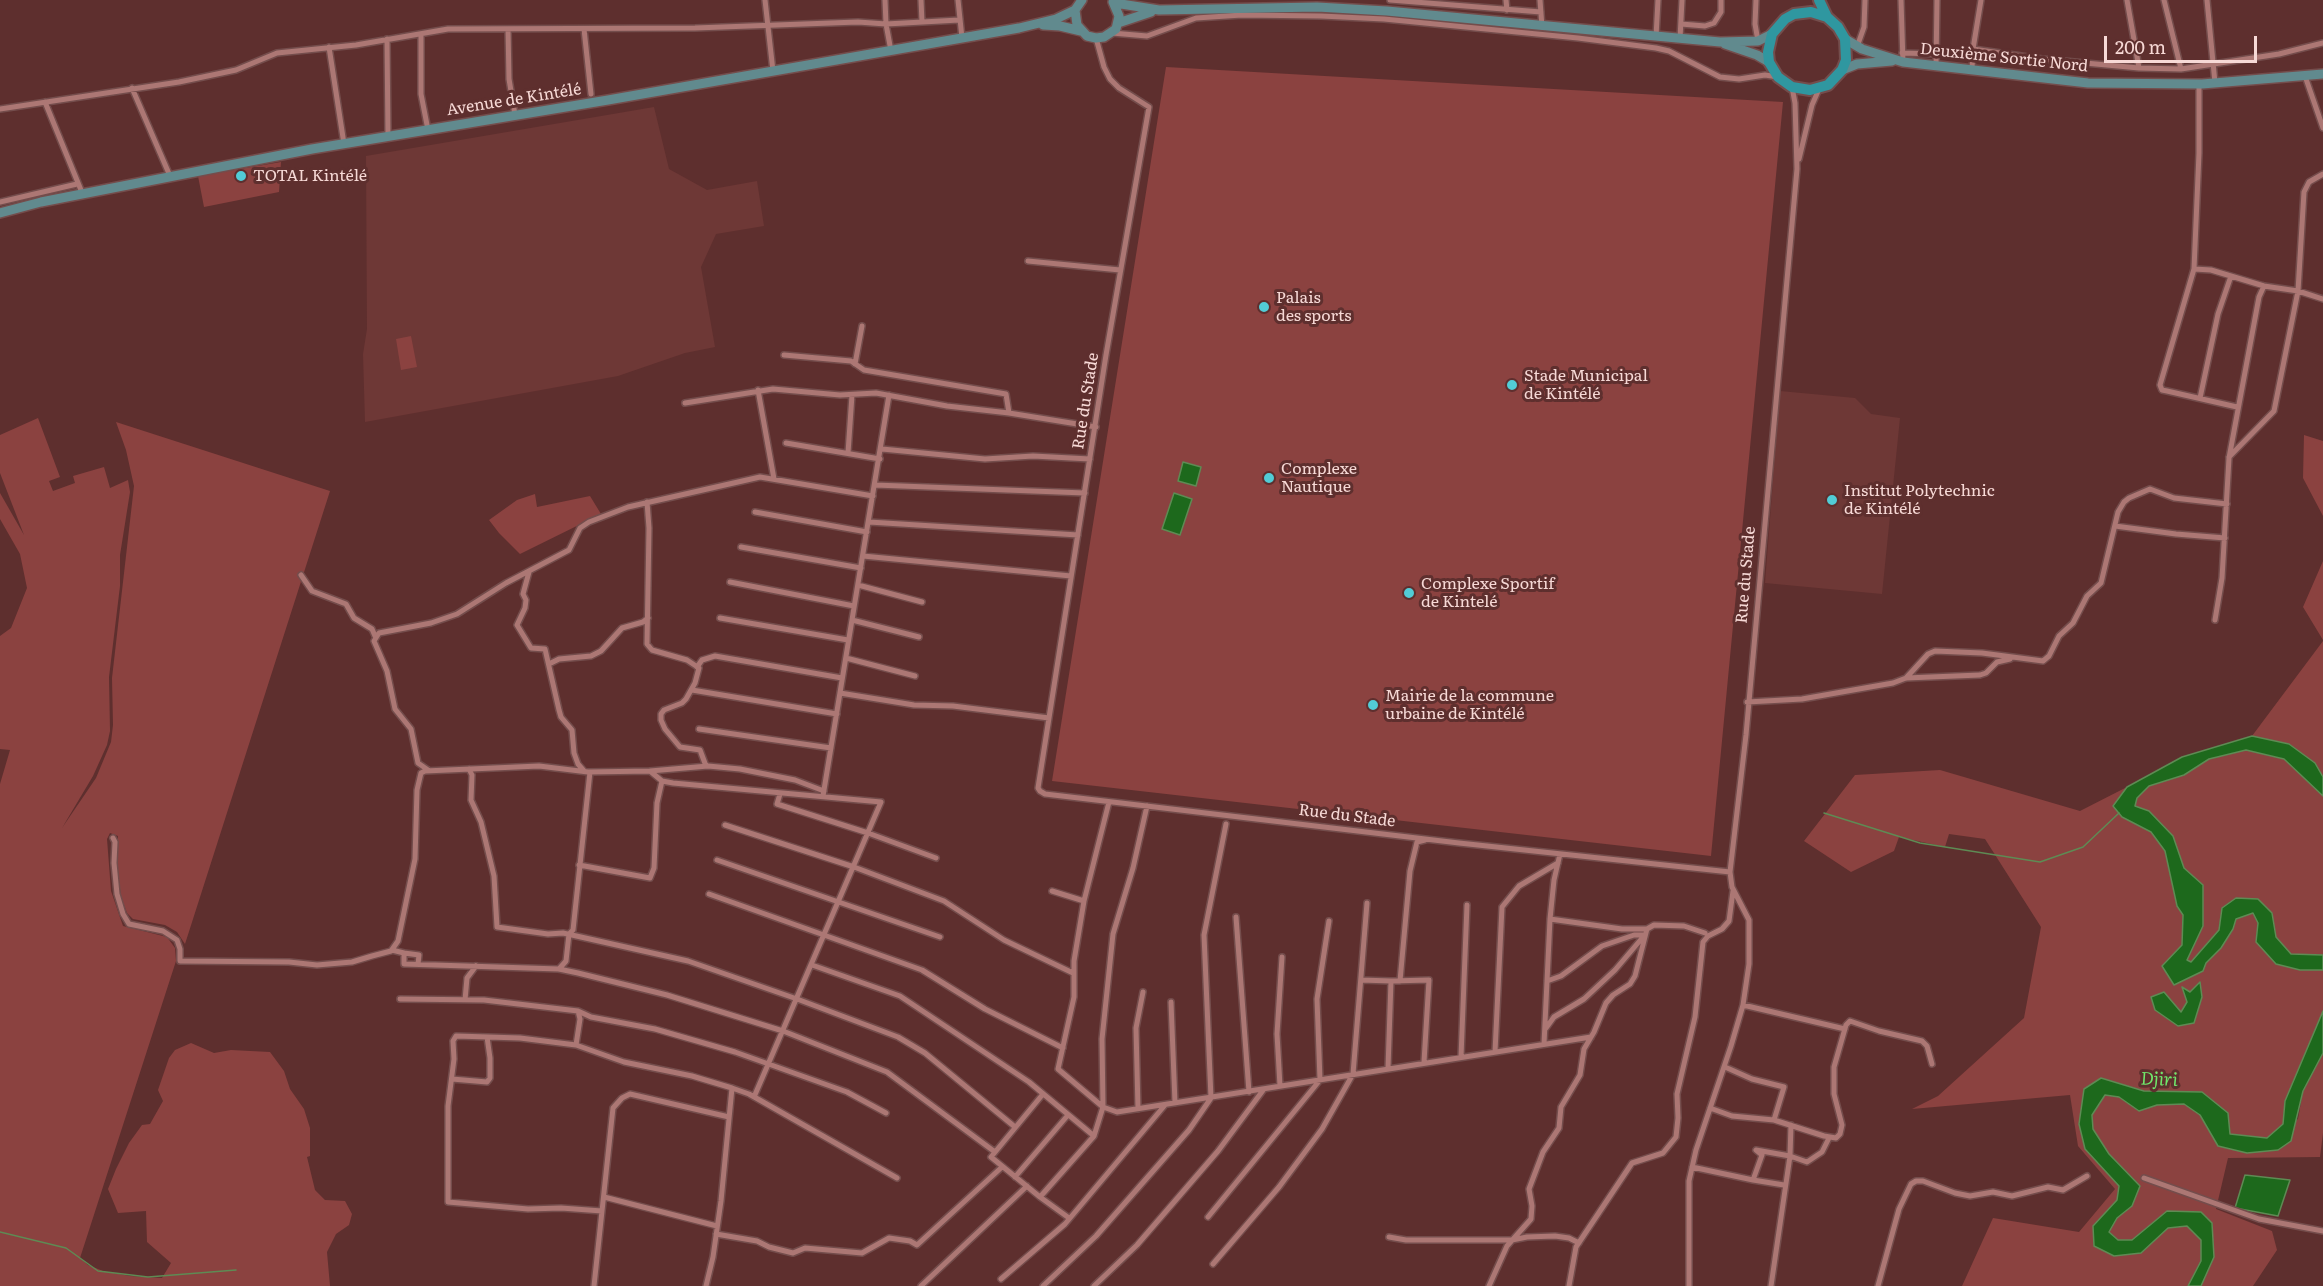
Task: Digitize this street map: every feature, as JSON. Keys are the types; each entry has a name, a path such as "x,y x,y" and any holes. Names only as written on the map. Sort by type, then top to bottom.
{"highway":[{"path":"1794,14 1802,0"},
{"path":"1819,0 1827,17 1838,27 1845,39 1846,50 1842,70 1836,78 1819,89 1801,90 1792,87 1778,77 1769,62 1768,52 1772,34 1785,19 1794,14 1810,12 1827,17"}],"main road":[{"path":"1081,31 1077,25 1075,10 1082,0"},
{"path":"1113,2 1159,10"},
{"path":"1095,38 1112,33 1118,23 1119,16 1113,2"},
{"path":"1118,23 1159,10 1199,4 1387,11 1720,42 1758,41 1772,34"},
{"name":"Avenue de Kintélé","path":"0,213 41,202 170,176 388,136 1035,25 1075,10"},
{"name":"Avenue de Kintélé","path":"1035,25 1060,26 1081,31 1095,38"},
{"name":"Deuxième Sortie Nord","path":"1845,39 1857,47 1936,66 2088,83 2199,84 2323,74"},
{"path":"1720,42 1757,55 1769,62"},
{"name":"Deuxième Sortie Nord","path":"1842,70 1857,64 1901,59"}],"street":[{"path":"765,0 773,70"},
{"path":"885,0 886,24 891,51"},
{"path":"921,0 922,22"},
{"path":"958,0 962,38"},
{"path":"1271,8 1278,0"},
{"path":"1390,0 1467,3 1507,10 1541,12"},
{"path":"1506,0 1507,10"},
{"path":"1540,0 1542,27"},
{"path":"1656,37 1658,0"},
{"path":"1680,39 1682,0"},
{"path":"1681,24 1705,26 1714,23 1721,12 1721,0"},
{"path":"1756,0 1755,24 1758,41"},
{"path":"1857,47 1864,27 1865,0"},
{"path":"1900,0 1901,59 1972,49 2042,59 2139,68 2181,69 2213,66 2279,54 2323,43"},
{"path":"1936,66 1937,0"},
{"path":"1971,69 1972,49 1982,0"},
{"path":"2127,0 2139,68"},
{"path":"2164,0 2181,69"},
{"path":"2207,0 2215,83"},
{"path":"1112,33 1147,36 1196,18 1215,16 1320,16 1384,19 1647,47 1669,51 1720,77 1739,79 1765,75 1778,77"},
{"path":"0,109 179,82 236,70 277,53 448,29 767,26 858,22 886,24 959,20"},
{"path":"508,29 509,79 515,115"},
{"path":"584,29 591,94"},
{"path":"421,34 421,94 428,130"},
{"name":"Rue du Stade","path":"1095,38 1110,79 1119,88 1149,107 1120,270 1048,718 1038,788 1040,791 1045,794 1110,802 1730,872 1746,735 1747,702 1797,169 1795,103 1792,87"},
{"path":"387,39 388,136"},
{"path":"329,47 344,144"},
{"path":"2305,76 2323,128"},
{"path":"2199,84 2199,153 2194,269 2160,385 2162,390 2237,407"},
{"path":"132,88 170,176"},
{"name":"Rue du Stade","path":"1797,169 1810,114 1819,89"},
{"path":"45,102 83,195"},
{"path":"2229,458 2274,411 2298,291 2304,192 2309,182 2323,174"},
{"path":"0,202 77,184"},
{"path":"1028,261 1120,270"},
{"path":"2194,269 2211,270 2264,286 2298,291 2323,299"},
{"path":"2200,398 2218,314 2231,276"},
{"path":"2215,620 2222,578 2229,458 2259,297 2264,286"},
{"path":"855,364 862,327"},
{"path":"784,355 846,360 864,370 1006,394 1009,413"},
{"path":"685,403 773,389 852,395 876,393 947,406 1096,427"},
{"path":"758,390 774,478"},
{"path":"848,453 852,395"},
{"path":"824,794 889,395"},
{"path":"786,443 880,459"},
{"path":"882,449 985,459 1033,456 1090,459"},
{"path":"375,636 379,633 430,623 457,614 506,583 569,550 580,528 589,522 628,507 760,477 873,496"},
{"path":"875,485 1085,494"},
{"path":"1906,678 1928,654 1935,651 1982,653 2043,661 2049,656 2059,636 2073,623 2087,596 2101,583 2115,526 2124,502 2150,489 2174,498 2227,504"},
{"path":"647,502 649,528 647,644 652,650 687,660 697,667 699,674 692,690 681,704 664,710 661,720 665,729 680,747 700,750 706,766"},
{"path":"755,512 867,532"},
{"path":"869,522 1078,535"},
{"path":"2115,526 2225,538"},
{"path":"741,547 861,568"},
{"path":"863,556 1071,576"},
{"path":"529,572 523,594 526,600 525,608 517,625 531,648 545,649 561,717 572,730 574,753 578,764 588,772 589,796 579,865 573,934 564,967 559,969"},
{"path":"301,575 312,591 346,604 354,618 372,629 376,646 392,686 395,709 411,729 418,763 428,770"},
{"path":"730,582 854,606"},
{"path":"858,585 922,602"},
{"path":"549,664 559,659 591,656 601,651 622,628 635,625 648,618"},
{"path":"720,618 848,640"},
{"path":"852,620 919,637"},
{"path":"635,625 641,628 647,637"},
{"path":"697,667 702,660 715,656 842,678"},
{"path":"846,658 915,676"},
{"path":"1747,702 1802,699 1893,683 1906,678 1980,675 1986,673 1997,662 2015,659"},
{"path":"692,690 837,714"},
{"path":"840,693 914,705 953,706 1048,718"},
{"path":"699,729 831,747"},
{"path":"392,950 402,932 415,858 417,790 421,773 428,770 539,766 588,772 650,771 706,766 757,772 795,780 824,794"},
{"path":"470,769 472,775 471,800 481,822 494,876 497,927 548,934 573,934 688,961 898,1037 924,1053 1015,1126"},
{"path":"650,771 662,781 780,794 824,794 880,802 840,901 754,1097"},
{"path":"579,865 650,878 654,868 657,803 662,781"},
{"path":"780,794 777,804 868,833 936,858"},
{"path":"1110,802 1084,900 1073,973 1074,997 1058,1069 1103,1107 1118,1112 1591,1037"},
{"path":"1040,1197 1094,1136 1103,1107 1102,1039 1113,934 1133,868 1147,806"},
{"path":"1042,1286 1104,1228 1189,1130 1211,1098 1204,935 1226,824"},
{"path":"724,825 854,867 944,901 1004,940 1073,973"},
{"path":"113,838 117,894 129,924 170,934 177,939 180,961 289,962 317,965 352,962 392,950 418,956 418,964"},
{"path":"1400,981 1410,871 1417,842 1429,839"},
{"path":"1544,1044 1550,919 1560,854"},
{"path":"717,860 940,937"},
{"path":"1495,1052 1502,907 1519,886 1558,863"},
{"path":"1689,1286 1687,1211 1692,1167 1743,1005 1749,964 1750,924 1733,889 1730,872"},
{"path":"1569,1286 1579,1243 1632,1163 1663,1153 1676,1137 1677,1094 1695,1017 1703,942 1708,936 1722,929 1729,921 1733,889"},
{"path":"1052,891 1084,900"},
{"path":"709,894 922,970 986,1009 1063,1048"},
{"path":"1213,1264 1279,1187 1322,1129 1353,1074 1367,903"},
{"path":"1461,1057 1467,905"},
{"path":"1236,917 1249,1092"},
{"path":"1550,919 1645,933"},
{"path":"1208,1217 1320,1080 1317,999 1329,921"},
{"path":"1545,1029 1554,1017 1584,999 1615,970 1645,933 1654,926 1684,926 1706,933"},
{"path":"1547,981 1561,976 1602,946 1645,933"},
{"path":"1489,1286 1506,1246 1531,1219 1532,1206 1529,1189 1543,1152 1554,1139 1559,1128 1561,1107 1580,1075 1584,1049 1606,1003 1612,995 1630,984 1635,976 1645,933"},
{"path":"404,953 404,964 559,969 667,994 783,1031 887,1072 995,1152"},
{"path":"1280,1086 1277,1034 1282,957"},
{"path":"812,965 900,996 1029,1082 1094,1136"},
{"path":"465,1000 467,978 476,966"},
{"path":"1361,980 1428,980 1424,1062"},
{"path":"1388,1068 1391,981"},
{"path":"1138,1109 1136,1028 1143,992"},
{"path":"400,999 484,1000 579,1011 591,1017 655,1029 769,1064 847,1092 885,1113"},
{"path":"1171,1002 1175,1103"},
{"path":"1743,1005 1845,1029"},
{"path":"576,1045 579,1011"},
{"path":"1710,1108 1732,1116 1774,1120 1829,1137 1838,1136 1842,1125 1834,1094 1834,1076 1845,1029 1850,1021 1879,1031 1922,1041 1927,1046 1932,1064"},
{"path":"602,1211 561,1208 528,1209 448,1202 448,1112 454,1059 453,1041 456,1036 520,1038 576,1045 624,1062 692,1076 732,1088 754,1097 897,1178"},
{"path":"452,1078 487,1082 490,1078 490,1058 487,1037"},
{"path":"1725,1067 1752,1079 1784,1087 1774,1120"},
{"path":"706,1286 716,1234 728,1143 732,1088"},
{"path":"1094,1286 1137,1245 1218,1151 1264,1089"},
{"path":"594,1286 613,1108 622,1098 630,1094 729,1117"},
{"path":"1043,1094 991,1157 1070,1218"},
{"path":"1001,1279 1070,1218 1165,1105"},
{"path":"1015,1177 1068,1115"},
{"path":"1771,1286 1790,1156 1791,1125"},
{"path":"1753,1180 1761,1155 1756,1150 1809,1162 1825,1149 1829,1137"},
{"path":"716,1234 758,1241 769,1247 793,1253 805,1248 862,1253 889,1238 910,1241 917,1245 1002,1167"},
{"path":"1692,1167 1784,1185"},
{"path":"1878,1286 1899,1209 1911,1184 1916,1181 1923,1181 1959,1195 1970,1196 1993,1192 2012,1196 2048,1187 2063,1190 2086,1176"},
{"path":"2144,1178 2259,1219 2323,1231"},
{"path":"921,1286 1027,1186"},
{"path":"604,1197 717,1226"},
{"path":"1389,1236 1406,1240 1512,1240 1555,1236 1569,1238 1579,1243"}],"shaded area":[{"name":"Complexe Sportif de Kintelé","path":"1166,67 1783,102 1711,856 1052,781"},
{"path":"654,107 669,169 707,190 757,181 764,226 716,234 701,267 715,347 685,353 618,376 365,422 363,354 367,329 366,156"},
{"path":"281,162 279,192 204,207 198,176"},
{"path":"411,336 417,367 401,370 396,339"},
{"name":"Institut Polytechnic de Kintélé","path":"1780,391 1855,398 1871,414 1900,418 1882,594 1765,583"},
{"path":"38,418 60,477 49,481 53,491 75,483 73,476 104,467 110,488 128,480 130,492 120,555 120,586 109,677 110,731 107,745 93,776 62,828 96,778 111,742 112,678 134,486 126,450 116,422 330,491 185,944 177,932 165,925 133,919 127,913 121,897 117,863 118,836 110,833 107,839 111,891 123,926 167,937 175,948 176,961 80,1258 88,1265 103,1271 162,1278 171,1263 147,1242 146,1211 118,1213 108,1189 129,1143 142,1125 150,1124 163,1101 158,1090 169,1058 175,1050 191,1043 214,1053 231,1050 270,1052 284,1071 290,1089 304,1109 310,1128 310,1156 307,1157 315,1190 325,1200 345,1201 352,1214 349,1225 336,1234 327,1252 330,1286 0,1286 0,784 10,750 0,749 0,636 11,628 27,588 20,554 0,519 0,493 24,535 0,473 0,435"},
{"path":"2304,435 2323,441 2323,516 2303,478"},
{"path":"1183,462 1201,467 1196,486 1178,481"},
{"path":"1174,493 1192,499 1180,535 1162,529"},
{"path":"535,494 537,507 590,496 601,514 520,554 489,520 517,500"},
{"path":"2323,561 2323,640 2303,607"},
{"path":"2323,641 2323,777 2315,763 2289,744 2252,736"},
{"path":"2252,736 2289,744 2315,763 2323,777 2323,796 2284,759 2246,750 2209,759 2184,775 2149,786 2137,798 2135,806 2149,811 2173,836 2184,868 2203,885 2203,926 2187,960 2191,962 2219,930 2222,908 2236,898 2258,899 2272,913 2276,937 2291,954 2323,955 2323,970 2300,970 2276,964 2256,942 2258,923 2253,913 2236,919 2233,929 2221,948 2206,963 2203,971 2174,985 2162,966 2182,945 2183,915 2177,906 2165,851 2151,832 2122,817 2113,806 2127,787 2182,757"},
{"path":"2246,750 2284,759 2323,796 2323,955 2291,954 2275,937 2272,912 2222,909 2219,930 2191,962 2186,960 2203,926 2203,885 2184,868 2173,836 2135,806 2137,798 2149,786 2184,775 2209,759"},
{"path":"1940,770 2080,811 2127,787 2113,806 2122,817 2151,832 2165,851 2177,906 2183,915 2182,945 2162,966 2203,971 2206,963 2221,948 2233,930 2236,919 2253,913 2258,923 2256,942 2300,970 2323,970 2323,1011 2285,1101 2283,1124 2267,1138 2230,1134 2202,1092 2144,1091 2101,1078 2084,1089 2085,1149 2119,1185 2117,1200 2093,1226 2094,1246 2141,1253 2168,1228 2187,1226 2201,1240 2201,1261 2188,1286 1962,1286 1993,1218 2079,1232 2115,1189 2078,1146 2070,1095 1912,1109 1938,1096 2024,1018 2041,927 1985,839 1949,834 1945,847 1899,837 1894,851 1851,872 1804,841 1855,775"},
{"path":"2200,982 2202,997 2194,1023 2178,1026 2155,1010 2151,997 2164,992 2181,1012 2187,1002 2182,987 2190,992"},
{"path":"2323,1011 2323,1053 2303,1091 2291,1141 2278,1150 2247,1153 2218,1146 2200,1115 2184,1104 2157,1105 2139,1111 2119,1097 2105,1095 2092,1115 2093,1129 2109,1154 2140,1186 2132,1206 2117,1218 2109,1232 2118,1240 2132,1240 2167,1211 2201,1212 2212,1223 2214,1257 2201,1286 2188,1286 2201,1261 2201,1240 2187,1226 2168,1228 2141,1253 2114,1256 2094,1246 2093,1226 2117,1200 2119,1186 2085,1149 2079,1124 2084,1089 2101,1078 2144,1091 2202,1092 2228,1113 2230,1134 2267,1138 2283,1124 2285,1101"},
{"path":"2323,1053 2323,1133 2320,1157 2228,1158 2216,1209 2272,1231 2277,1250 2253,1286 2201,1286 2214,1257 2212,1223 2167,1211 2132,1240 2118,1240 2109,1232 2117,1218 2132,1206 2140,1186 2109,1154 2093,1129 2092,1115 2105,1095 2119,1097 2139,1111 2157,1105 2184,1104 2200,1115 2218,1146 2247,1153 2298,1119 2303,1091"},
{"path":"2245,1175 2290,1180 2278,1216 2235,1208"}],"waterway":[{"path":"1824,813 1920,843 2040,862 2083,847 2119,813"},
{"path":"0,1232 66,1248 98,1271 148,1277 236,1270"}],"place":[{"name":"TOTAL Kintélé","path":"241,176"},
{"name":"Palais des sports","path":"1264,307"},
{"name":"Stade Municipal de Kintélé","path":"1512,385"},
{"name":"Complexe Nautique","path":"1269,478"},
{"name":"Institut Polytechnic de Kintélé","path":"1832,500"},
{"name":"Complexe Sportif de Kintelé","path":"1409,593"},
{"name":"Mairie de la commune urbaine de Kintélé","path":"1373,705"}],"water label":[{"name":"Djiri","path":"2159,1080"}]}
